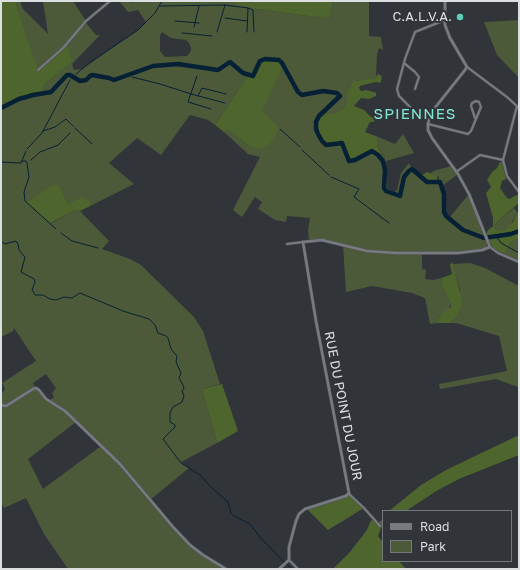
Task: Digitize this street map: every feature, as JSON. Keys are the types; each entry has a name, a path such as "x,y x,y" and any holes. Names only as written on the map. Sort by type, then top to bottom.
{"street":[{"path":"38,70 63,48 86,21 110,1"},
{"path":"445,1 445,20 450,38 467,67 519,108"},
{"path":"428,118 412,112 410,107 398,94 398,89 404,63 415,32 445,20"},
{"path":"404,63 419,77 415,89"},
{"path":"467,67 434,108 428,118 430,134 469,194 490,247 498,253 519,262"},
{"path":"428,124 468,134 471,132 481,107 479,102 476,101 471,105 476,118"},
{"path":"517,106 503,160 507,176 519,192"},
{"path":"456,172 480,155 503,160"},
{"path":"286,244 322,240 367,250 396,253 458,253 482,250 490,247"},
{"name":"RUE DU POINT DU JOUR","path":"288,561 289,547 299,514 305,509 349,494 316,321 303,242"},
{"path":"1,405 6,406 33,389 36,388 39,390 46,399 65,411 120,464 190,545 226,569"},
{"path":"349,494 380,526"},
{"path":"279,569 288,561 298,569"}],"green space":[{"path":"1,1 15,1 38,69 67,43 72,62 45,84 42,93 19,99 1,108"},
{"path":"15,1 20,1 23,9 48,34 43,1 73,1 86,21 85,22 96,35 100,35 72,64 74,70 82,69 138,30 146,22 138,10 128,12 119,1 131,1 132,3 135,1 254,1 256,9 330,19 333,1 369,1 369,36 381,37 383,50 379,48 377,55 376,76 375,78 355,81 351,84 347,92 347,103 343,109 335,114 328,114 324,110 316,122 318,134 332,145 342,143 344,147 363,155 372,151 383,161 385,159 377,144 378,137 395,144 403,134 414,153 386,161 388,189 395,192 397,190 401,173 409,163 412,169 423,180 439,179 430,173 452,166 458,174 442,186 444,194 444,212 449,218 469,194 487,242 487,246 484,248 458,253 422,254 422,269 426,270 425,279 433,280 442,278 441,283 451,304 449,310 440,315 437,321 438,323 430,324 425,298 412,293 372,286 346,292 343,245 327,241 309,241 308,230 310,218 287,216 286,222 275,220 258,209 262,202 255,197 242,217 233,210 260,157 248,154 224,132 226,128 249,146 261,111 283,66 265,59 260,61 253,76 245,80 215,125 208,120 190,115 161,155 137,138 109,163 134,184 92,205 90,201 68,204 60,186 33,209 50,224 75,210 80,211 109,241 102,249 130,259 141,265 194,317 203,331 220,384 202,389 217,443 181,462 189,468 150,500 190,545 226,569 68,569 44,534 26,498 4,508 1,502 1,395 5,389 2,383 36,361 14,328 13,331 1,337 1,108 19,99 42,93 45,84 72,62 38,70","holes":["162,32 171,38 186,40 189,43 191,51 187,56 165,57 160,51 160,35","46,374 56,388 52,393 54,397 49,401 35,388 33,383","76,422 101,446 43,489 28,459"]},
{"path":"230,1 333,1 330,19 256,9"},
{"path":"519,20 519,78 497,55 484,22"},
{"path":"265,59 279,60 283,66 262,111 279,128 270,144 263,148 257,148 249,146 227,129 224,132 215,125 245,80 250,76 253,76 260,61"},
{"path":"378,74 382,76 380,83 376,82 360,86 359,88 362,91 366,90 374,92 376,93 376,96 369,99 361,98 354,106 364,110 371,117 375,118 374,122 370,122 365,132 378,137 378,148 385,159 383,161 378,155 371,151 355,160 349,161 346,159 342,143 326,145 322,141 317,130 316,122 324,110 328,114 334,114 343,109 347,103 347,92 354,81 375,78"},
{"path":"500,162 502,162 506,179 502,181 500,188 509,199 519,194 519,203 493,227 499,230 505,230 513,222 517,212 519,213 519,239 511,242 505,253 502,254 493,248 486,235 488,230 493,226 493,218 486,193 491,187 487,180"},
{"path":"427,172 436,176 440,182 427,182 423,180 422,175"},
{"path":"54,184 60,186 68,204 83,197 90,201 92,205 80,211 75,210 49,224 27,203"},
{"path":"514,208 517,212 510,226 505,230 499,230 493,227 499,220"},
{"path":"519,239 519,262 502,255 505,253 511,242"},
{"path":"452,262 462,299 461,308 458,315 450,323 438,323 437,321 440,315 451,307 441,283 442,278 452,274 450,265"},
{"path":"470,263 485,268 519,286 519,387 496,379 440,389 439,384 507,371 499,336 456,323 450,323 458,315 461,308 460,289 452,264"},
{"path":"222,384 238,431 217,443 202,389"},
{"path":"519,435 519,455 459,479 438,490 408,510 390,510 421,485 446,470"},
{"path":"349,494 364,508 328,530 307,509"},
{"path":"374,518 378,523 382,520 382,528 378,536 382,541 382,562 400,562 406,569 333,569 349,553 367,530 370,522"}],"waterway":[{"path":"76,74 92,61 138,30 155,13 162,1"},
{"path":"160,6 225,5 248,8 247,32"},
{"path":"217,32 225,5"},
{"path":"194,27 199,6"},
{"path":"248,8 253,10 254,32"},
{"path":"225,18 247,21"},
{"path":"175,21 199,23"},
{"path":"182,33 212,36"},
{"path":"1,108 19,99 51,92 67,75 70,75 80,81 86,80 92,75 114,80 153,66 178,64 218,70 230,62 243,73 253,76 260,61 265,59 279,60 298,92 302,95 323,91 337,93 340,96 319,116 316,122 318,134 326,145 342,143 349,161 355,160 372,151 378,155 383,161 385,170 384,188 386,191 400,196 404,177 412,169 427,182 440,182 444,194 444,212 446,216 463,230 484,238 511,234 519,231"},
{"path":"197,76 188,102 211,109"},
{"path":"132,77 225,103"},
{"path":"27,149 42,133 70,80"},
{"path":"198,96 202,88 226,94"},
{"path":"43,131 55,127 66,119 73,126"},
{"path":"75,128 92,144"},
{"path":"280,129 300,147"},
{"path":"31,160 40,152 58,145 70,133"},
{"path":"302,150 329,175"},
{"path":"1,162 21,163 26,151"},
{"path":"22,161 26,161 27,163 29,177 24,192 25,201 56,229"},
{"path":"331,177 359,189 354,197 389,223"},
{"path":"438,177 438,182"},
{"path":"61,233 72,241 98,248"},
{"path":"496,236 501,243 519,253"},
{"path":"1,241 5,244 16,241 18,244 19,250 25,257 21,272 34,279 35,282 32,290 35,295 43,295 50,299 56,300 64,297 72,298 80,293 123,311 149,319 155,325 158,333 168,338 171,349 177,356 176,362 181,373 179,378 184,388 182,391 184,396 182,402 173,407 170,413 170,422 175,425 175,427 163,439 181,463 200,475 228,502 231,513 250,524 260,537 284,562"},
{"path":"287,564 292,569"}],"place":[{"name":"C.A.L.V.A.","path":"460,17"}],"district":[{"name":"SPIENNES","path":"415,114"}]}
